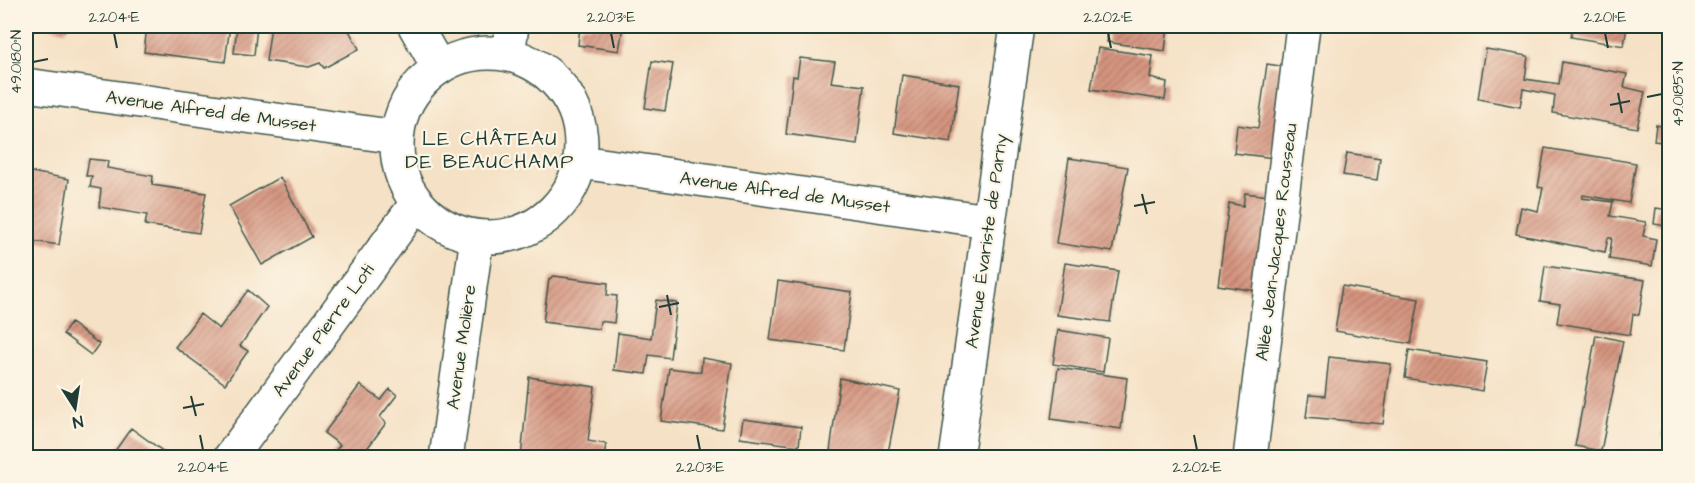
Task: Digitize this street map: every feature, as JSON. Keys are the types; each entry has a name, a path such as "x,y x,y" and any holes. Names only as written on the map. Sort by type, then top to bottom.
{"street":[{"path":"415,26 439,68"},
{"name":"Avenue Évariste de Parny","path":"956,458 1017,26"},
{"name":"Allée Jean-Jacques Rousseau","path":"1250,458 1303,26"},
{"path":"510,40 534,65 557,82 573,105 582,133 581,162 572,188 555,212 532,228 505,237 477,237 444,226 417,203 405,183 398,160 397,137 404,110 418,86 439,68 460,58 484,53 510,40"},
{"name":"Avenue Alfred de Musset","path":"26,85 397,137"},
{"name":"Avenue Alfred de Musset","path":"581,162 988,221"},
{"name":"Avenue Pierre Loti","path":"230,458 417,203"},
{"name":"Avenue Molière","path":"446,458 477,237"}],"green space":[{"path":"1669,395 1669,436 1662,436"}],"building":[{"path":"45,26 67,26 66,31"},
{"path":"147,26 230,26 225,62 144,52"},
{"path":"237,26 257,26 254,55 234,53"},
{"path":"271,26 347,27 359,49 324,68 320,63 309,67 266,61"},
{"path":"580,26 623,26 619,51 578,45"},
{"path":"1109,26 1168,26 1165,51 1107,42"},
{"path":"1573,26 1627,26 1624,46 1571,37"},
{"path":"1098,48 1153,56 1150,78 1167,82 1165,100 1091,89"},
{"path":"1486,49 1528,56 1525,79 1559,84 1562,62 1627,74 1624,87 1645,92 1637,128 1553,113 1555,95 1523,89 1520,107 1478,99"},
{"path":"800,58 835,62 831,82 864,86 857,144 786,134 793,76 797,77"},
{"path":"652,61 673,64 665,111 645,108"},
{"path":"1267,64 1286,67 1274,158 1234,153 1237,125 1258,128"},
{"path":"902,75 959,84 951,142 894,133"},
{"path":"1656,125 1670,128 1670,143 1654,141"},
{"path":"1545,148 1636,163 1629,203 1583,195 1582,198 1613,202 1610,216 1646,222 1643,236 1656,239 1652,266 1609,259 1612,238 1608,238 1605,252 1516,234 1521,207 1538,211 1543,188 1538,187"},
{"path":"1347,153 1380,158 1377,180 1343,175"},
{"path":"1069,158 1128,167 1112,252 1056,243"},
{"path":"89,159 108,161 107,168 153,176 152,185 206,193 199,233 145,225 147,215 99,207 101,189 90,187 92,176 86,176"},
{"path":"26,171 69,179 59,245 26,240"},
{"path":"280,177 312,237 262,265 229,206"},
{"path":"1245,193 1269,196 1256,291 1218,285 1229,203 1243,206"},
{"path":"1656,208 1669,210 1666,226 1654,224"},
{"path":"1065,263 1118,271 1110,322 1057,315"},
{"path":"1545,266 1645,280 1639,315 1633,314 1630,335 1557,323 1560,304 1540,301"},
{"path":"554,276 608,283 607,295 617,296 614,323 600,321 599,329 543,322 549,279"},
{"path":"778,281 852,292 844,350 770,340"},
{"path":"1342,286 1419,299 1411,344 1335,331"},
{"path":"248,290 267,307 240,346 248,351 225,384 175,347 200,314 219,329"},
{"path":"656,300 677,303 670,358 649,355 646,374 614,370 618,333 651,338"},
{"path":"71,323 99,344 91,355 63,334"},
{"path":"1058,330 1108,338 1103,372 1053,364"},
{"path":"1596,335 1623,341 1601,451 1575,446"},
{"path":"1409,350 1487,362 1482,391 1405,378"},
{"path":"1329,357 1391,364 1383,424 1306,417 1309,395 1325,396"},
{"path":"702,358 732,363 722,429 661,421 669,368 701,372"},
{"path":"1058,368 1127,378 1121,429 1051,419"},
{"path":"529,377 595,387 588,441 606,444 604,458 521,458"},
{"path":"840,378 900,391 887,458 830,451"},
{"path":"360,385 381,400 390,389 397,395 380,417 386,423 360,458 353,454 350,458 334,458 331,456 340,445 324,433"},
{"path":"743,419 801,427 799,446 740,438"},
{"path":"131,428 168,455 166,458 110,458"}],"district":[{"name":"LE CHÂTEAU DE BEAUCHAMP","path":"490,150"}]}
